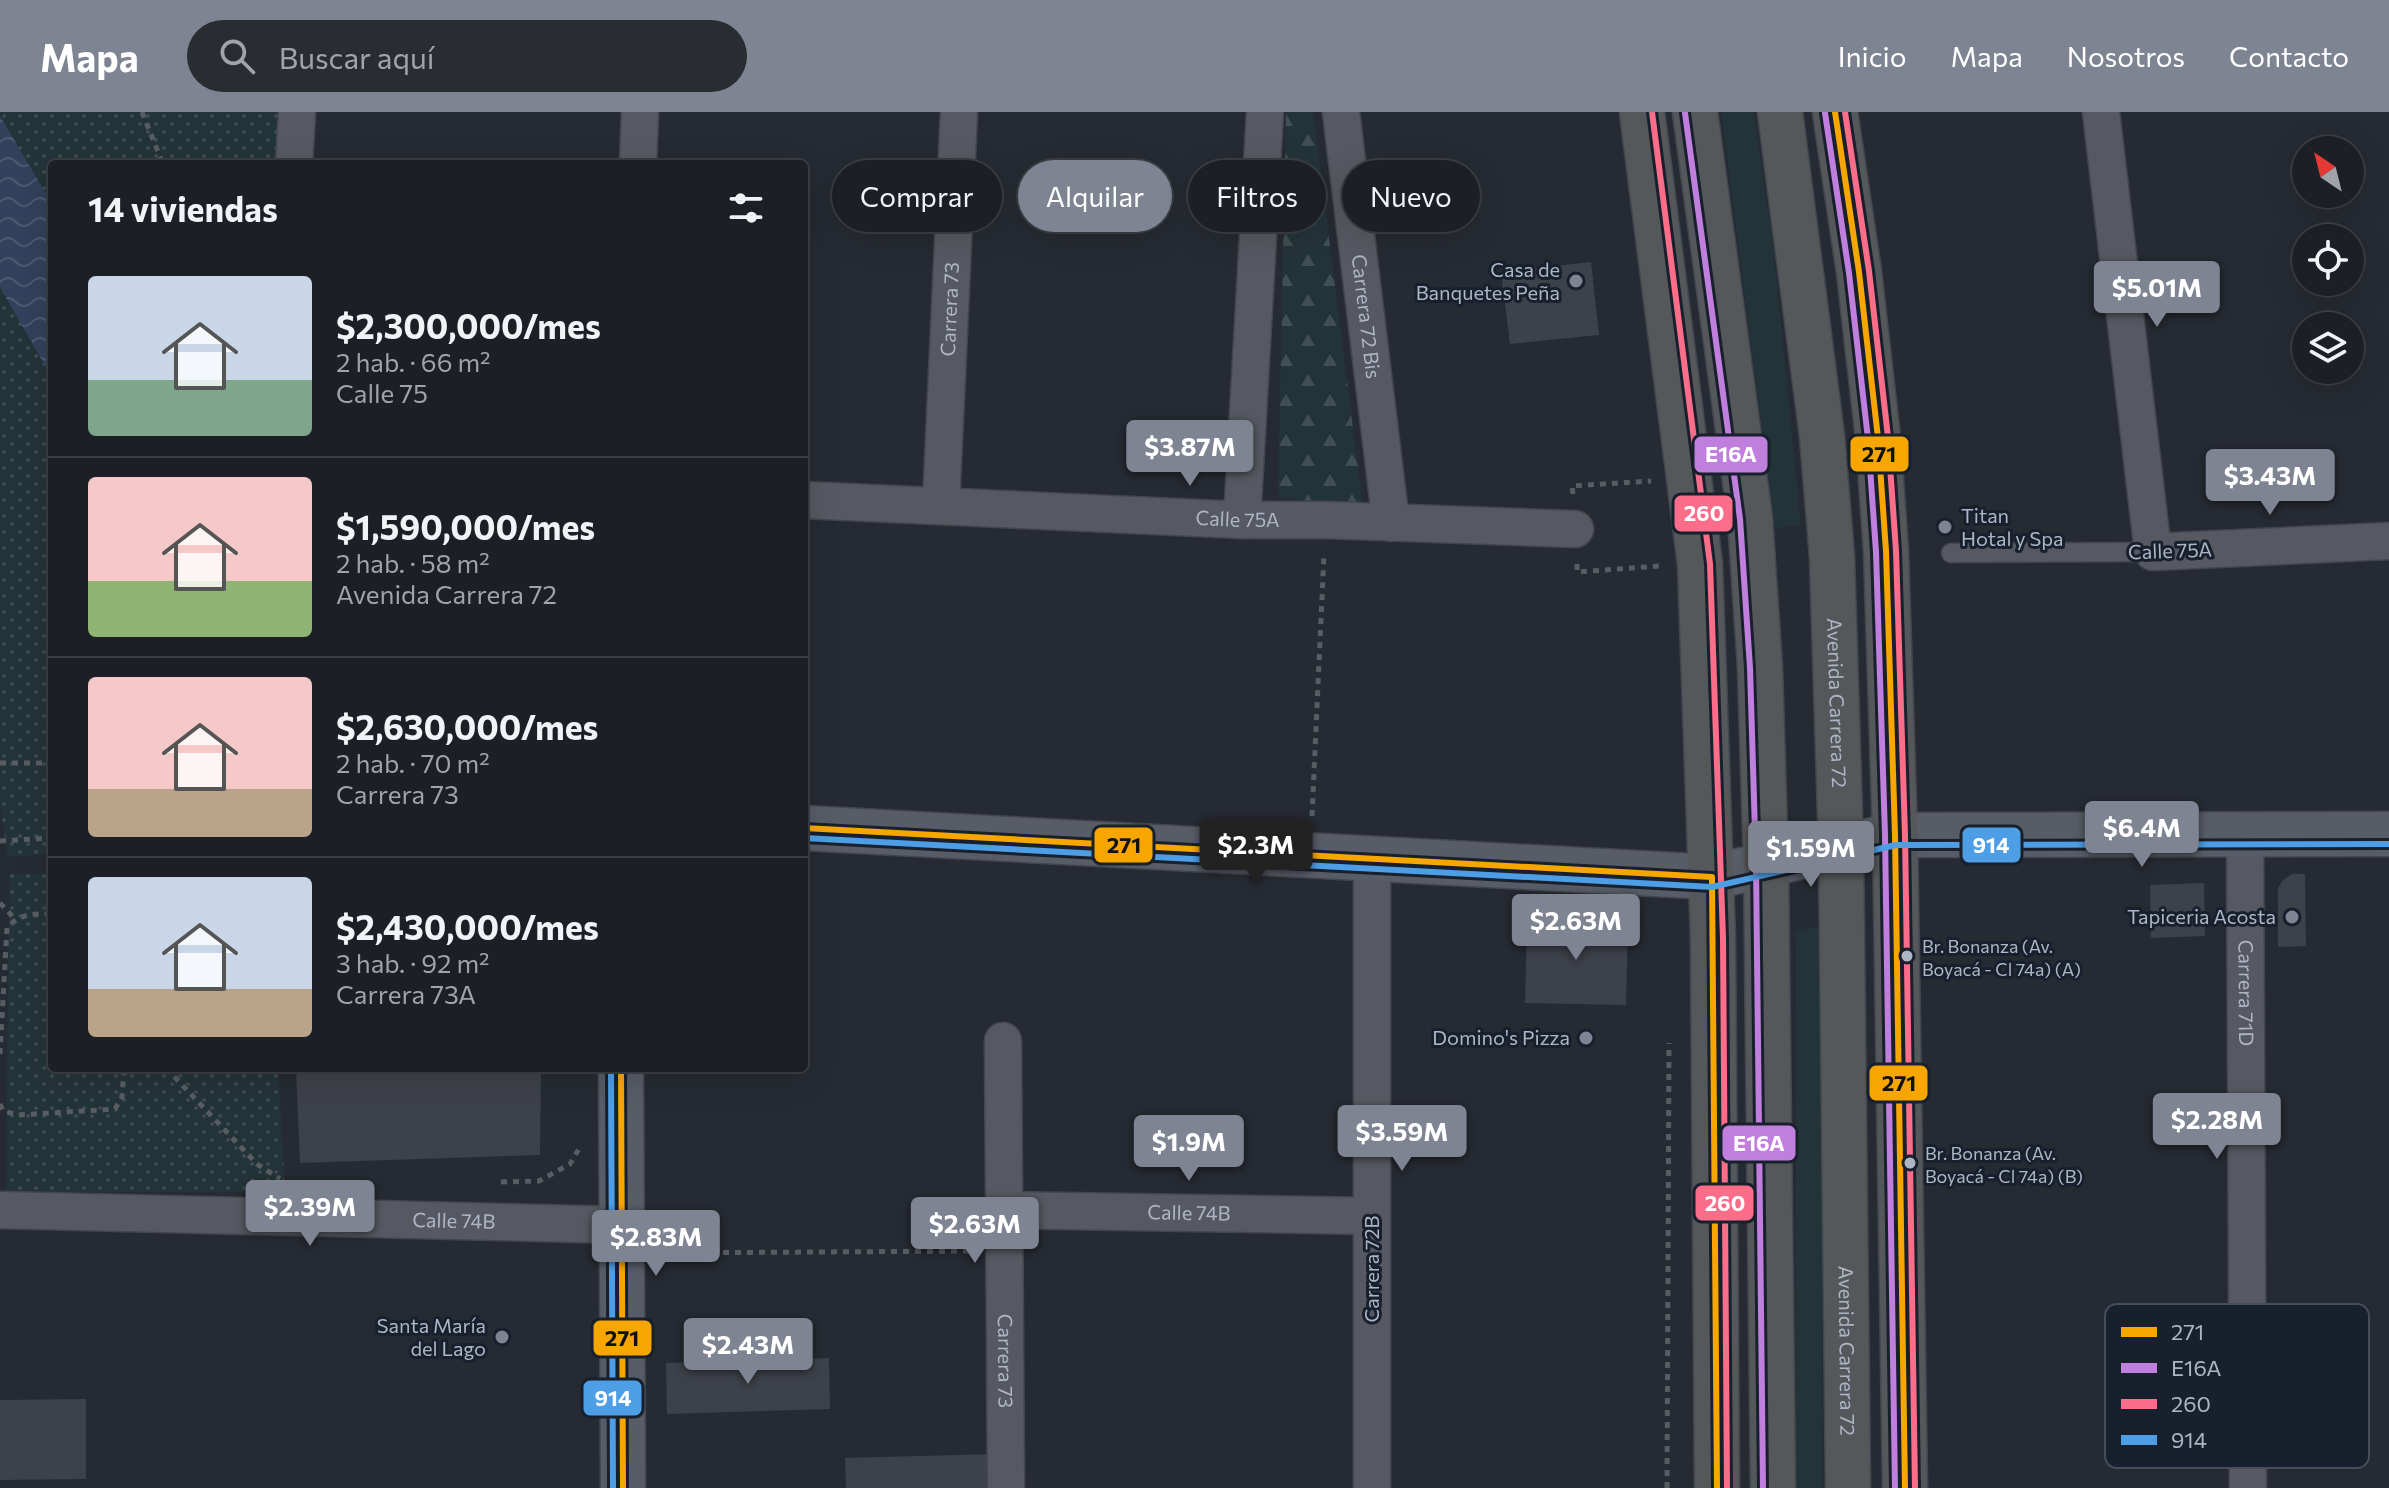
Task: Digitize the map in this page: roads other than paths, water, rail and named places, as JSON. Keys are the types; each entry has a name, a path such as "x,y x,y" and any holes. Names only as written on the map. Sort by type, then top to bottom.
{"highway":[{"path":"1642,112 1700,564 1712,877 1717,1488"},
{"path":"1695,112 1750,518 1760,668 1766,865 1773,1488"},
{"name":"Avenida Carrera 72","path":"1780,112 1822,436 1832,557 1841,847 1848,1488"},
{"path":"1796,232 1824,112"},
{"path":"1835,112 1859,272 1878,438 1886,551 1895,835 1905,1488"},
{"path":"1847,1421 1868,1488"}],"street":[{"path":"294,160 297,112"},
{"path":"638,160 640,112"},
{"name":"Carrera 73","path":"941,505 959,112"},
{"path":"1242,520 1265,112"},
{"name":"Carrera 72 Bis","path":"1341,112 1391,523"},
{"path":"2101,112 2153,552"},
{"name":"Calle 75A","path":"808,500 1242,520 1575,529"},
{"name":"Calle 75A","path":"2153,552 2389,541"},
{"path":"808,828 1712,877 1895,835 2389,834"},
{"name":"Carrera 71D","path":"2245,835 2247,1304"},
{"name":"Carrera 72B","path":"1372,858 1372,1488"},
{"name":"Carrera 73","path":"1003,1041 1006,1488"},
{"path":"621,1072 623,1488"},
{"name":"Calle 74B","path":"0,1210 622,1239"},
{"name":"Calle 74B","path":"1005,1210 1372,1216"},
{"name":"Carrera 71D","path":"2248,1468 2248,1488"}],"lane":[{"name":"Calle 75A","path":"1951,553 2153,552"}],"water":[{"path":"0,116 48,197 48,371 0,287"}],"place":[{"name":"Casa de Banquetes Peña","path":"1576,281"},
{"name":"Titan Hotal y Spa","path":"1945,527"},
{"name":"Tapiceria Acosta","path":"2292,917"},
{"name":"Br. Bonanza (Av. Boyacá - Cl 74a) (A)","path":"1907,956"},
{"name":"Domino's Pizza","path":"1586,1038"},
{"name":"Br. Bonanza (Av. Boyacá - Cl 74a) (B)","path":"1910,1163"},
{"name":"Santa María del Lago","path":"502,1337"}]}
